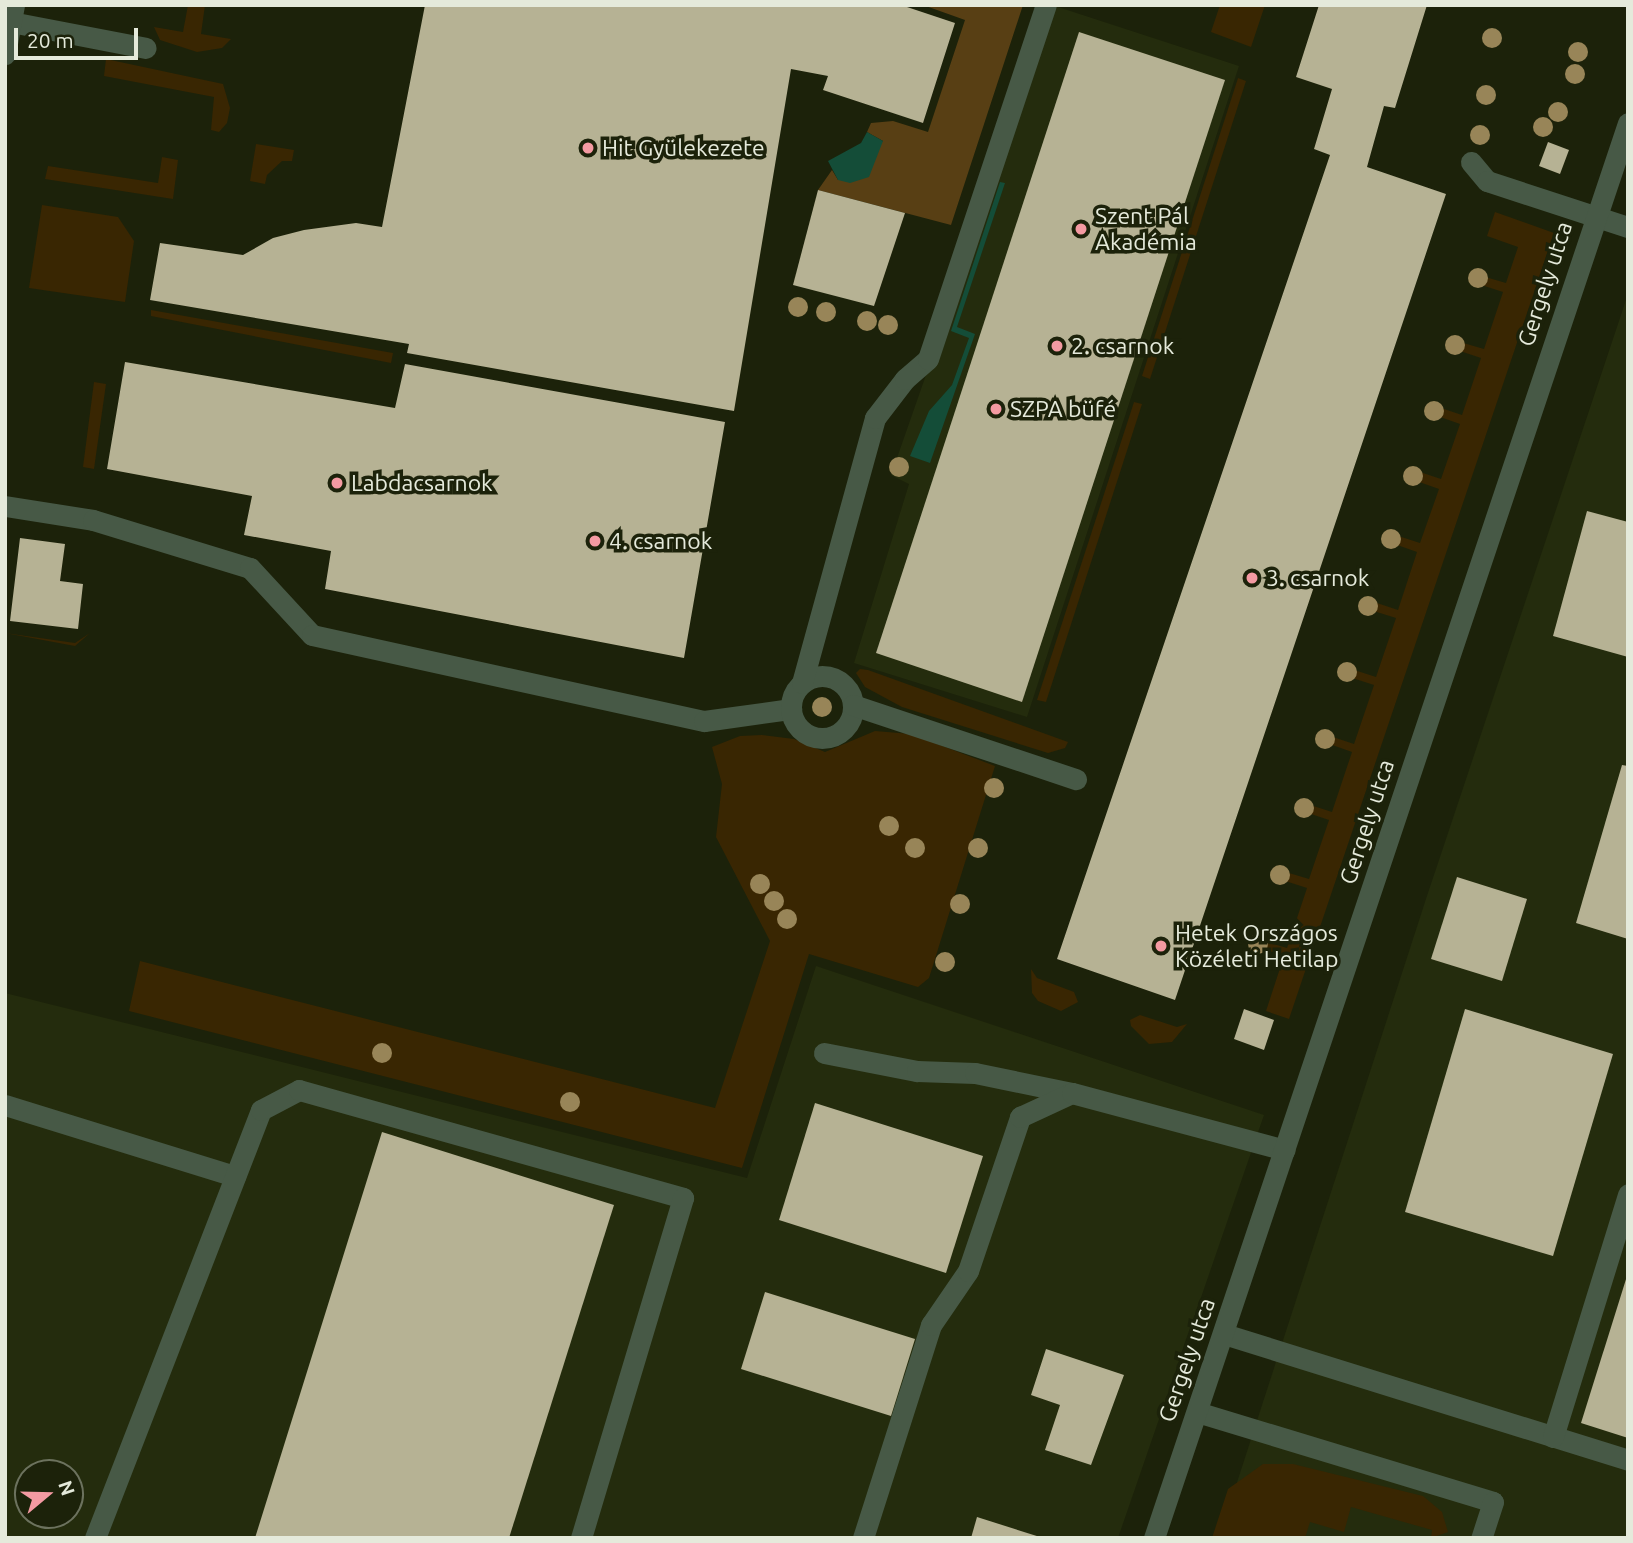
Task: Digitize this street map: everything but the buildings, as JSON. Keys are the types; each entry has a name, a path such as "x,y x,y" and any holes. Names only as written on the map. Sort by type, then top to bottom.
{"street":[{"path":"853,705 847,726 839,733 818,737 799,728 791,709 802,683 875,418 905,379 928,359 1045,5"},
{"path":"5,54 12,14 146,48"},
{"name":"Gergely utca","path":"1154,1538 1628,123"},
{"path":"1471,162 1486,181 1628,227"},
{"path":"5,506 93,520 250,568 312,635 704,721 791,709"},
{"path":"802,683 819,676 838,680 853,705 1076,779"},
{"path":"824,1053 916,1072 975,1073 1072,1093 1285,1150"},
{"path":"95,1538 261,1110 299,1090 683,1198 581,1538"},
{"path":"863,1538 931,1325 968,1271 1020,1117 1072,1093"},
{"path":"5,1105 235,1176"},
{"path":"1553,1437 1623,1230 1628,1194"},
{"path":"1224,1334 1628,1460"},
{"path":"1197,1412 1493,1502 1481,1538"}],"shaded area":[{"path":"188,5 205,5 201,34 231,39 222,48 197,52 160,40 154,27 183,32"},
{"path":"923,5 1023,5 951,225 818,190 832,170 838,180 883,141 867,132 871,123 893,121 928,132 965,20"},
{"path":"1220,5 1265,5 1251,47 1211,32"},
{"name":"Szent Pál Akadémia","path":"1055,6 1239,66 1027,717 854,663 909,484 891,475"},
{"path":"106,59 223,84 230,108 227,123 219,132 211,130 214,97 104,76"},
{"path":"1238,78 1246,81 1150,379 1142,376"},
{"path":"867,132 883,141 869,177 850,183 838,180 828,161 861,143"},
{"path":"256,144 294,150 292,161 282,161 267,175 265,184 250,181"},
{"path":"162,157 178,160 173,199 45,179 48,166 158,183"},
{"path":"1000,182 1005,183 957,327 975,334 930,463 910,456 929,411 952,385 969,338 951,331"},
{"path":"42,205 118,217 134,241 125,302 29,288"},
{"path":"1495,212 1554,233 1289,1019 1266,1011 1284,956 1254,946 1256,939 1287,948 1307,888 1276,878 1279,870 1309,879 1329,820 1299,810 1301,802 1332,812 1352,752 1321,741 1324,734 1354,744 1374,685 1343,675 1345,667 1376,677 1396,618 1364,608 1368,600 1398,610 1417,552 1386,541 1389,533 1420,543 1439,489 1408,478 1411,469 1441,479 1460,424 1429,413 1432,405 1462,415 1481,358 1451,348 1453,340 1484,349 1503,292 1472,282 1475,274 1506,283 1518,247 1487,236"},
{"path":"1628,294 1628,1538 1219,1538 1425,902"},
{"path":"151,310 393,353 391,363 151,316"},
{"path":"94,382 106,384 94,469 83,467"},
{"path":"1134,402 1142,404 1046,702 1037,700"},
{"path":"5,633 75,643 90,633 75,646"},
{"path":"860,669 1068,742 1065,748 1048,753 902,707 865,687 856,673"},
{"path":"875,731 911,734 995,766 929,978 918,987 809,954 742,1168 129,1011 140,961 715,1108 770,941 716,837 722,784 712,747 740,736 762,735 794,739 825,752"},
{"path":"816,966 1264,1115 1118,1538 5,1538 5,993 747,1178"},
{"path":"1031,969 1037,978 1074,992 1078,1002 1061,1011 1038,1001 1032,993"},
{"path":"1140,1015 1177,1027 1187,1024 1172,1042 1149,1044 1131,1026 1130,1020"},
{"path":"1263,1464 1293,1464 1423,1496 1442,1512 1448,1532 1431,1538 1432,1530 1351,1507 1344,1532 1310,1522 1305,1538 1212,1538 1228,1489"}],"place":[{"name":"Hit Gyülekezete","path":"588,148"},
{"name":"Szent Pál Akadémia","path":"1081,229"},
{"name":"2. csarnok","path":"1057,346"},
{"name":"SZPA büfé","path":"996,409"},
{"name":"Labdacsarnok","path":"337,483"},
{"name":"4. csarnok","path":"595,541"},
{"name":"3. csarnok","path":"1252,578"},
{"name":"Hetek Országos Közéleti Hetilap","path":"1161,946"}]}
